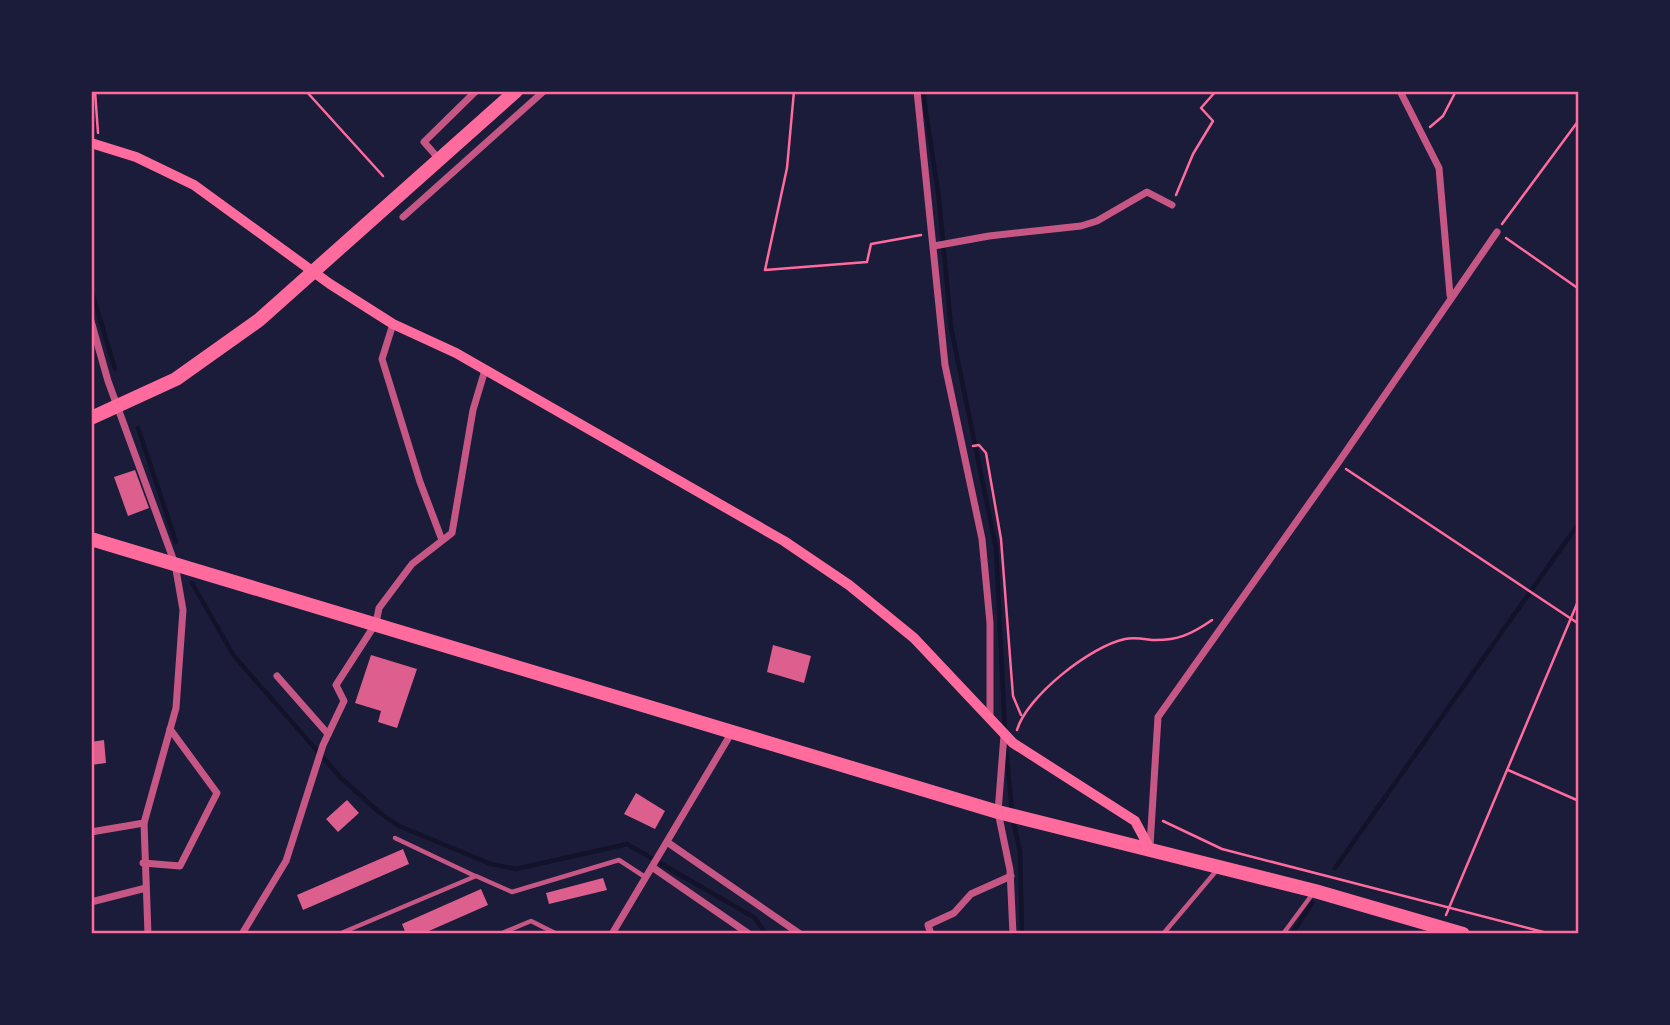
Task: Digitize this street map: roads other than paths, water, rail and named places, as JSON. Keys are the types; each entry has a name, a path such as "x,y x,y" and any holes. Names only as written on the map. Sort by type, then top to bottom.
{"highway":[{"path":"91,418 167,384 204,362 259,320 516,91"},
{"path":"91,411 119,405"},
{"path":"91,539 998,812 1315,891 1425,929 1463,934"}],"main road":[{"path":"95,144 136,157 194,185 314,271 394,324 485,370 816,561 914,638 990,722 1013,743 1135,821 1150,849"}],"street":[{"path":"440,160 424,142 476,91"},
{"path":"403,217 544,91"},
{"path":"917,91 945,365 982,539 990,623 990,722"},
{"path":"1399,91 1439,168 1451,296"},
{"path":"498,108 511,121"},
{"path":"934,246 989,236 1081,226 1097,221 1147,192 1172,205"},
{"path":"1150,849 1158,717 1497,232"},
{"path":"91,321 175,564 183,610 176,708 144,823 143,863 148,934"},
{"path":"394,324 382,359 420,482 442,540"},
{"path":"242,934 286,861 323,745 344,701 336,685 376,623 380,608 412,564 452,533 473,411 485,370"},
{"path":"277,676 328,734"},
{"path":"143,863 180,866 217,793 170,729"},
{"path":"612,934 732,732"},
{"path":"1004,735 998,812 1011,876 1013,934"},
{"path":"91,832 144,823"},
{"path":"667,842 800,934"},
{"path":"652,866 749,934"},
{"path":"931,934 928,925 954,913 971,894 1011,876"},
{"path":"91,902 146,887"}],"lane":[{"path":"395,838 512,892 619,860 645,877"},
{"path":"1163,934 1220,867"},
{"path":"339,934 476,876"},
{"path":"1283,934 1315,891"},
{"path":"500,934 531,921 557,934"}],"waterway":[{"path":"923,91 939,199 951,327 996,548 1005,732"},
{"path":"91,289 115,369"},
{"path":"138,428 176,542"},
{"path":"1335,868 1579,523"},
{"path":"192,583 234,656 341,778 399,826 491,864 516,869 627,844 755,918 766,934"},
{"path":"1006,747 1012,812"},
{"path":"1013,820 1020,852 1022,934"},
{"path":"1292,934 1312,903"}]}
